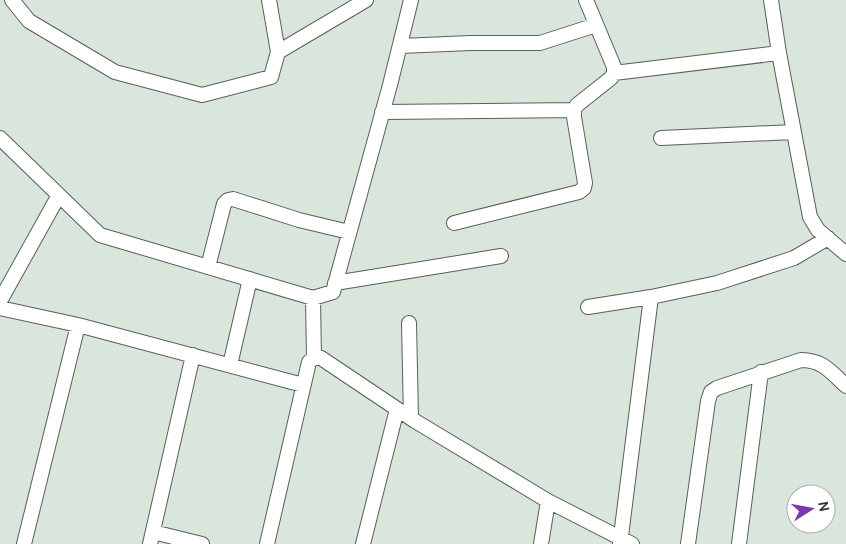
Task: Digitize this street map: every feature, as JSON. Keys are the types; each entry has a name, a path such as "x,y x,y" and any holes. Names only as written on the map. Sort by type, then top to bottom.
{"street":[{"path":"12,0 29,21 115,72 202,95 271,77 278,52 269,0"},
{"path":"278,52 349,5 366,0"},
{"path":"0,138 100,235 313,298 333,292 412,0"},
{"path":"454,222 579,192 584,188 585,183 574,110 577,105 611,78 614,73 614,67 586,0"},
{"path":"772,0 779,53 810,217 818,230 846,254"},
{"path":"400,46 540,43 596,25"},
{"path":"614,73 779,53"},
{"path":"382,112 574,110"},
{"path":"661,138 794,132"},
{"path":"0,301 59,195"},
{"path":"208,267 224,204 228,200 233,199 299,220 349,232"},
{"path":"588,307 651,297 718,283 794,258 828,238"},
{"path":"335,283 501,256"},
{"path":"230,365 250,279"},
{"path":"267,544 303,384 309,362 314,358 321,358 410,418 548,501 624,542 651,297"},
{"path":"313,298 314,358"},
{"path":"0,308 78,325 303,384"},
{"path":"409,323 410,418"},
{"path":"24,544 78,325"},
{"path":"192,355 151,538 202,544"},
{"path":"688,544 708,401 711,392 717,388 762,372 801,360 812,360 822,364 846,386"},
{"path":"739,544 762,372"},
{"path":"364,544 397,409"},
{"path":"541,544 548,501"}]}
